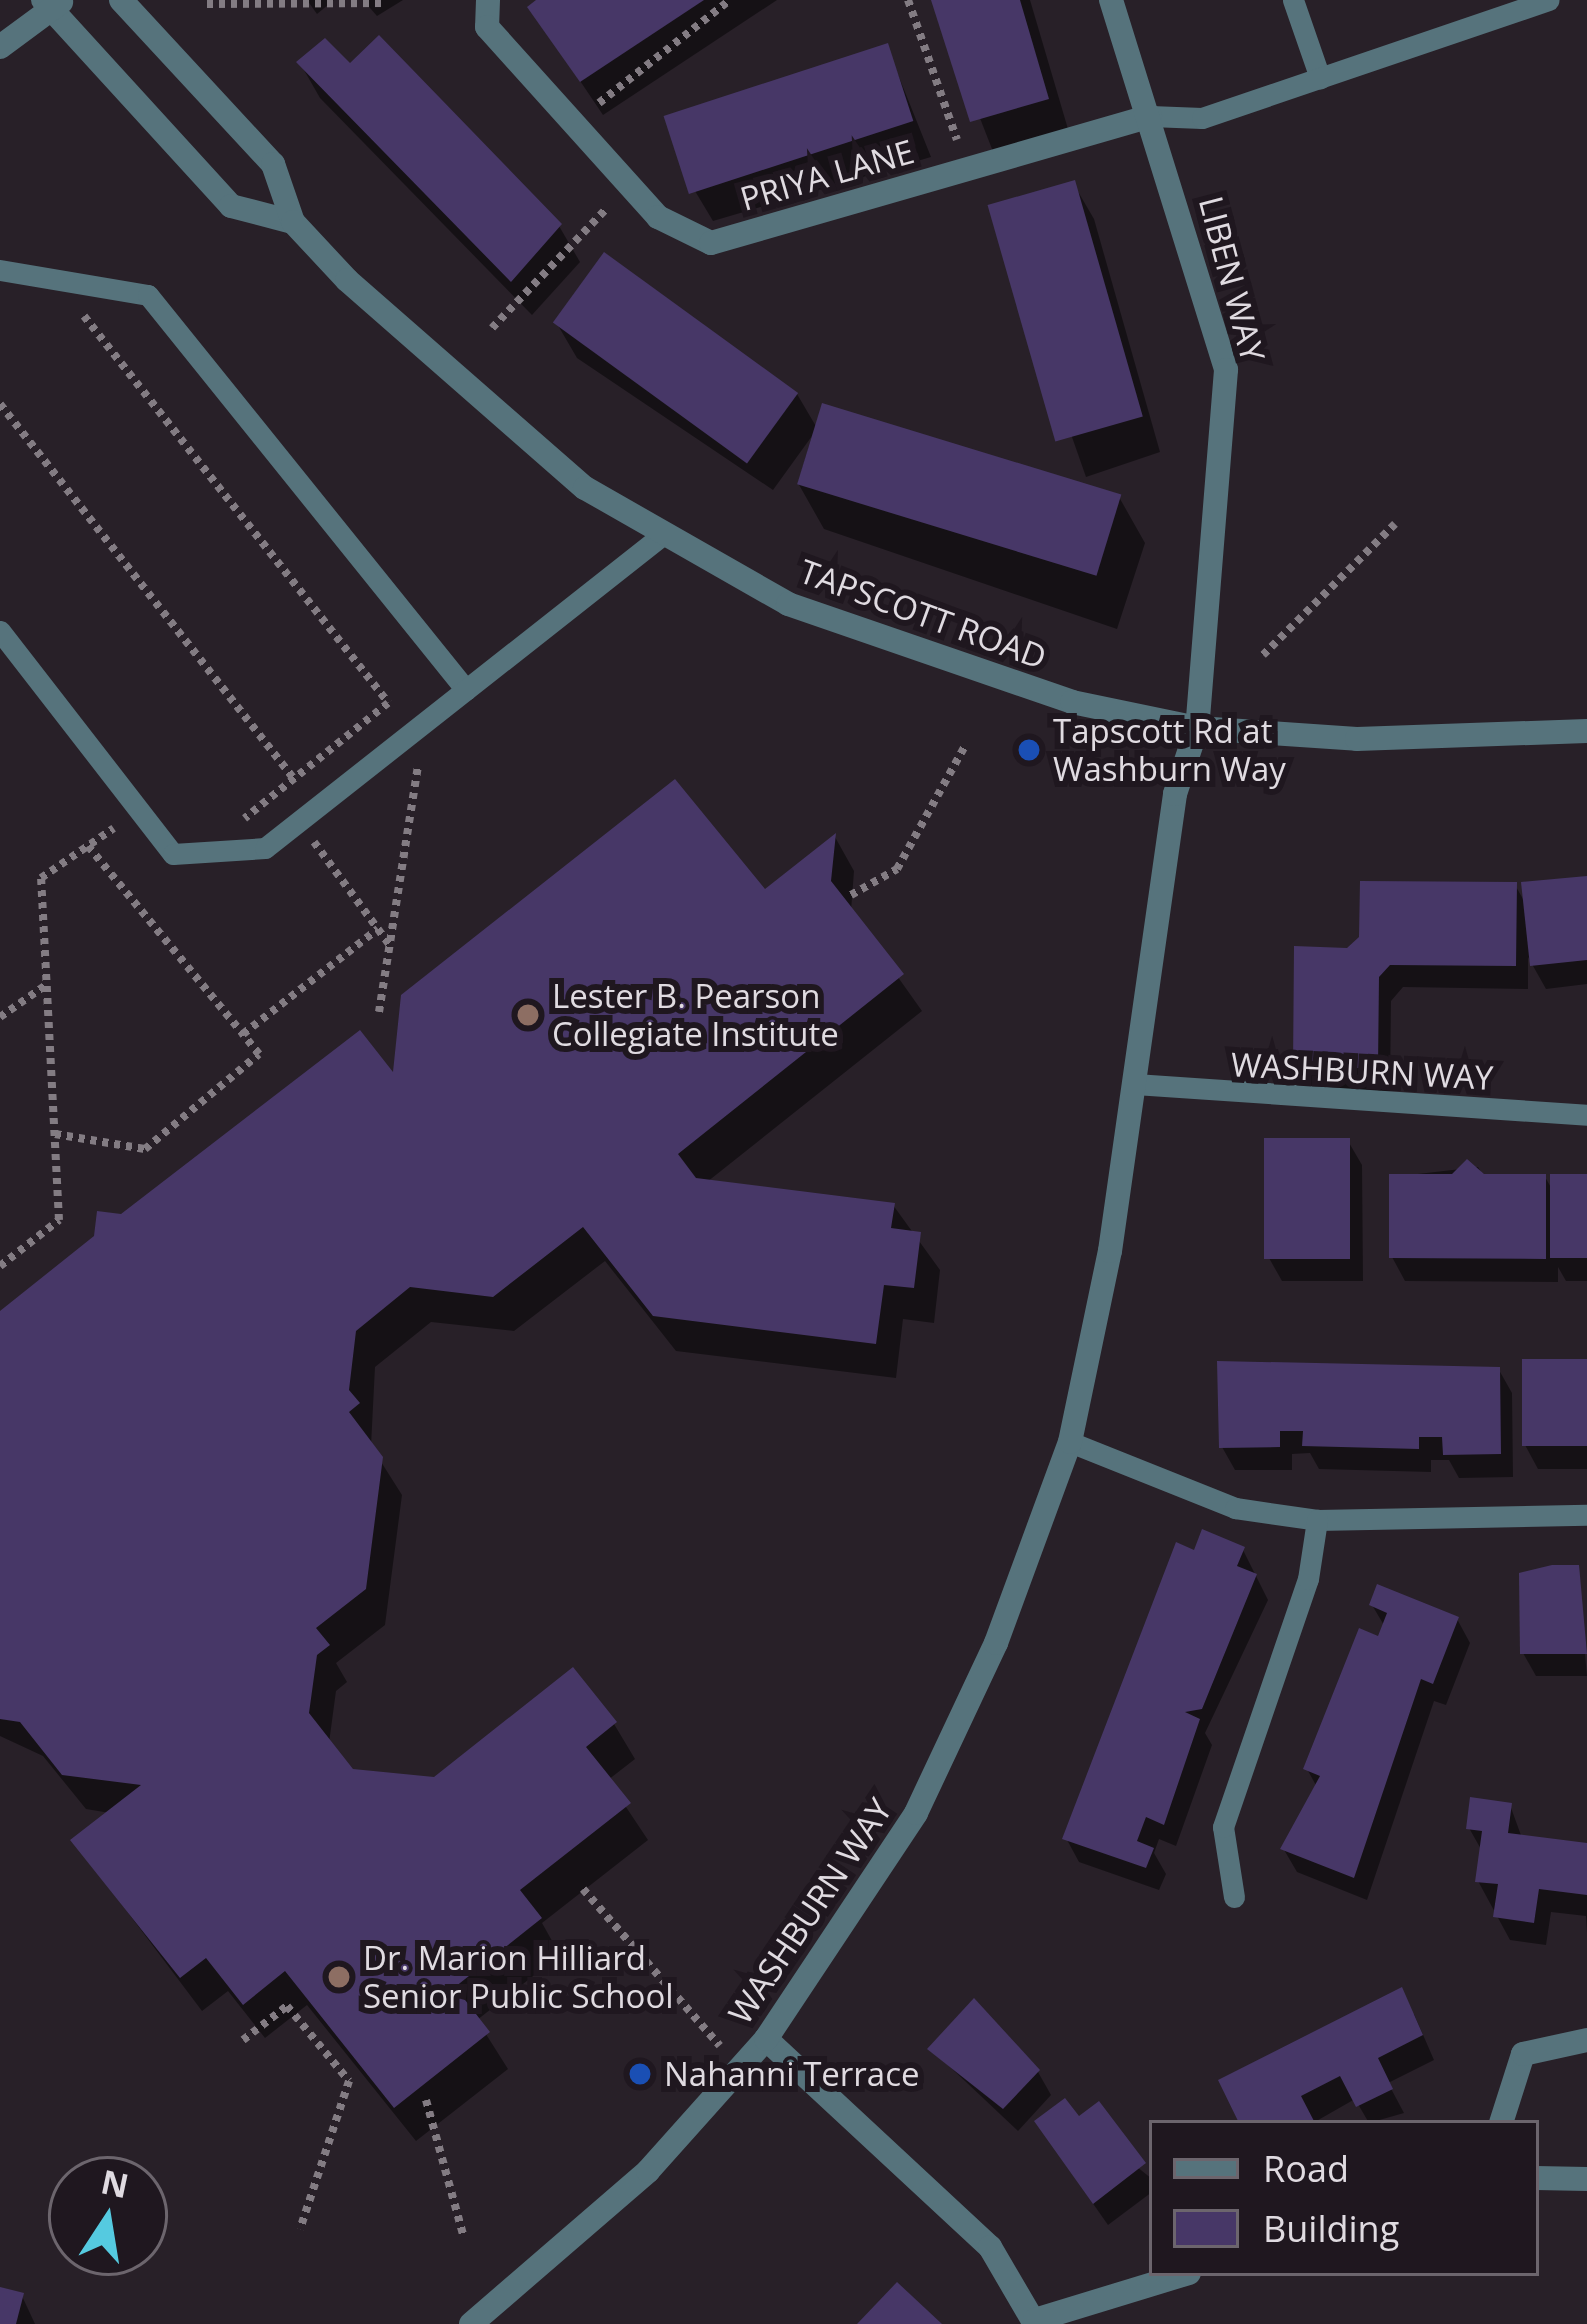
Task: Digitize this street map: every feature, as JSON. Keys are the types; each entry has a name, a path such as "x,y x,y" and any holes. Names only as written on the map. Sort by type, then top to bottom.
{"street":[{"name":"TAPSCOTT ROAD","path":"121,0 273,164 293,222"},
{"name":"PRIYA LANE","path":"488,0 487,27 658,217 711,242 1150,116"},
{"name":"LIBEN WAY","path":"1111,0 1226,370 1197,728"},
{"name":"TAPSCOTT ROAD","path":"53,3 231,206 293,222 585,488 788,604 1072,702 1197,728 1358,739 1587,731"},
{"path":"0,46 53,3"},
{"name":"WASHBURN WAY","path":"471,2324 647,2171 766,2039 916,1813 996,1642 1070,1442 1136,1084 1175,794 1197,728"},
{"path":"766,2039 989,2247 1035,2322 1180,2276"},
{"path":"1502,2120 1523,2054 1587,2040"},
{"path":"1539,2177 1587,2179"}],"lane":[{"path":"1293,0 1320,78"},
{"path":"1150,116 1202,118 1547,0"},
{"path":"0,269 148,295 466,690"},
{"path":"0,631 173,854 266,848 665,533"},
{"name":"WASHBURN WAY","path":"1136,1084 1587,1115"},
{"path":"1070,1442 1235,1508 1317,1520 1587,1515"},
{"path":"1234,1897 1223,1827 1308,1579 1317,1520"}],"path":[{"path":"572,122 730,0"},
{"path":"908,0 968,169"},
{"path":"207,4 387,3"},
{"path":"492,328 605,209"},
{"path":"78,308 388,703 232,829"},
{"path":"0,404 292,777"},
{"path":"1263,655 1395,524"},
{"path":"379,1012 425,722"},
{"path":"851,895 897,869 966,744"},
{"path":"299,821 389,944"},
{"path":"0,1266 59,1220 41,878 116,827"},
{"path":"55,1133 145,1149 259,1054 88,846"},
{"path":"243,1034 378,928"},
{"path":"0,1017 46,985"},
{"path":"583,1889 741,2070"},
{"path":"243,2040 287,2006 349,2081 300,2229"},
{"path":"426,2100 464,2238"}],"building":[{"path":"536,0 704,0 580,82 527,7"},
{"path":"931,0 1020,0 1049,99 970,122"},
{"path":"379,35 562,224 511,282 296,62 325,38 350,63"},
{"path":"888,43 913,121 689,194 664,116"},
{"path":"1075,180 1143,416 1055,442 988,205"},
{"path":"604,252 798,393 747,463 553,322"},
{"path":"822,403 1121,495 1096,576 797,484"},
{"path":"675,779 765,889 836,833 831,881 904,974 678,1154 696,1178 895,1203 891,1228 921,1232 914,1288 884,1285 876,1344 653,1316 583,1227 493,1297 410,1287 356,1331 349,1390 360,1403 349,1412 383,1457 366,1589 316,1628 330,1645 317,1655 309,1713 353,1769 434,1777 573,1667 617,1722 586,1747 631,1803 520,1890 542,1918 455,1987 490,2032 394,2108 285,1971 243,2005 206,1958 180,1978 70,1840 141,1785 62,1775 20,1722 0,1719 0,1311 94,1236 97,1211 121,1214 360,1030 393,1072 401,995"},
{"path":"1587,876 1587,960 1530,966 1521,882"},
{"path":"1360,881 1517,882 1516,966 1390,965 1379,977 1378,1068 1293,1068 1294,946 1347,948 1359,937"},
{"path":"1264,1138 1350,1138 1350,1259 1264,1259"},
{"path":"1467,1159 1484,1174 1546,1174 1546,1259 1389,1258 1389,1174 1452,1174"},
{"path":"1550,1174 1587,1174 1587,1258 1550,1258"},
{"path":"1522,1359 1587,1359 1587,1446 1522,1446"},
{"path":"1217,1361 1500,1367 1501,1454 1443,1455 1442,1437 1419,1437 1419,1449 1302,1446 1303,1431 1280,1431 1280,1447 1219,1448"},
{"path":"1202,1529 1245,1547 1237,1566 1257,1574 1202,1709 1185,1712 1200,1719 1164,1825 1146,1817 1137,1841 1154,1848 1146,1868 1062,1839 1176,1542 1194,1550"},
{"path":"1579,1565 1587,1654 1520,1654 1519,1573"},
{"path":"1377,1584 1459,1617 1433,1684 1421,1679 1354,1878 1280,1849 1320,1776 1303,1769 1359,1628 1378,1636 1387,1613 1369,1605"},
{"path":"1470,1797 1512,1803 1508,1833 1587,1843 1587,1895 1539,1889 1534,1923 1493,1917 1498,1884 1475,1882 1482,1831 1466,1829"},
{"path":"1402,1987 1423,2035 1378,2058 1393,2089 1356,2107 1340,2076 1301,2096 1313,2120 1238,2120 1218,2080"},
{"path":"974,1998 1040,2070 1003,2109 927,2049"},
{"path":"1065,2098 1079,2116 1099,2101 1146,2163 1093,2204 1034,2121"},
{"path":"897,2282 942,2324 857,2324"},
{"path":"0,2287 24,2293 16,2324 0,2324"}],"place":[{"name":"Tapscott Rd at Washburn Way","path":"1029,750"},
{"name":"Lester B. Pearson Collegiate Institute","path":"528,1015"},
{"name":"Dr. Marion Hilliard Senior Public School","path":"339,1977"},
{"name":"Nahanni Terrace","path":"640,2074"}]}
